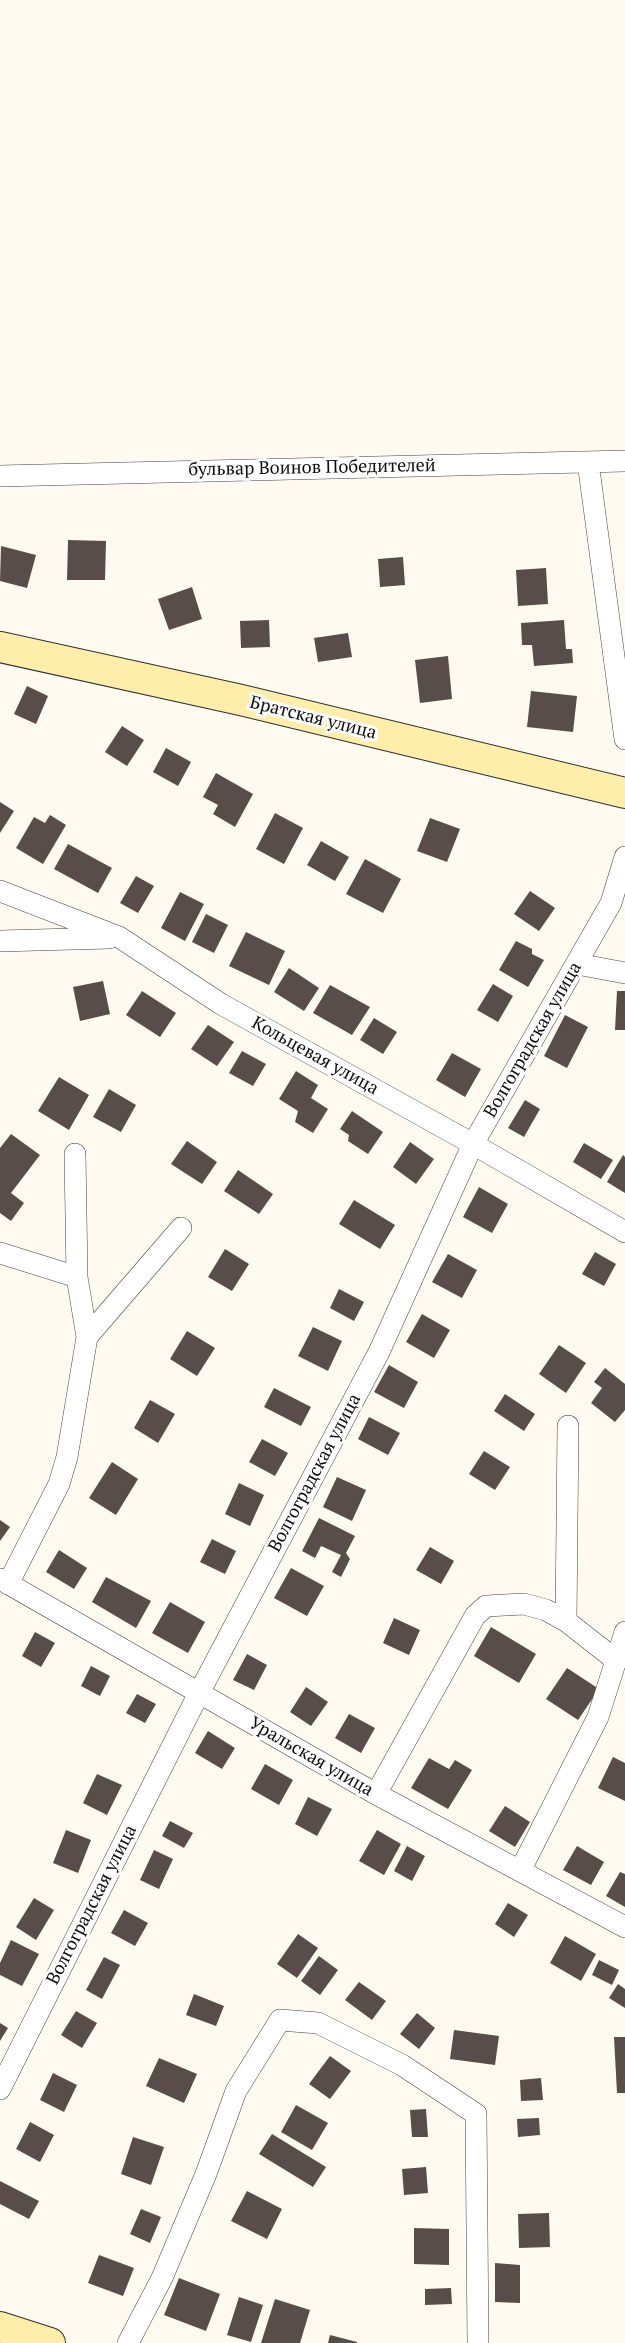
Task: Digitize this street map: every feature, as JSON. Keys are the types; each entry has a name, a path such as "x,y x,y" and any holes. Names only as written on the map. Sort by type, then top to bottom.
{"main road":[{"name":"Братская улица","path":"0,647 241,700 625,793"},
{"path":"0,2327 50,2343"}],"street":[{"path":"588,462 625,739"},
{"name":"бульвар Воинов Победителей","path":"0,476 625,462"},
{"name":"Волгоградская улица","path":"0,2089 199,1693 379,1352 473,1144 611,903 625,857"},
{"name":"Кольцевая улица","path":"0,891 119,937 222,1004 625,1232"},
{"path":"0,941 119,937"},
{"path":"577,964 625,973"},
{"path":"4,1581 60,1484 67,1457 87,1337 77,1277 75,1154"},
{"path":"87,1337 181,1228"},
{"path":"0,1252 77,1277"},
{"path":"566,1620 568,1426"},
{"name":"Уральская улица","path":"4,1581 376,1794 625,1927"},
{"path":"376,1794 475,1616 486,1606 524,1604 546,1610 566,1620 617,1661"},
{"path":"520,1871 598,1717 625,1632"},
{"path":"128,2343 162,2278 206,2174 236,2091 280,2020 318,2023 402,2066 476,2114 478,2343"}],"building":[{"path":"68,540 106,541 105,580 67,580"},
{"path":"1,546 36,555 27,588 0,581"},
{"path":"403,557 405,585 380,587 378,559"},
{"path":"546,568 548,604 518,606 516,570"},
{"path":"192,587 202,619 169,630 158,599"},
{"path":"269,620 270,647 241,648 240,621"},
{"path":"564,620 566,649 572,649 573,663 534,666 532,645 522,645 521,623"},
{"path":"348,633 352,657 318,662 314,638"},
{"path":"448,656 452,699 420,703 415,660"},
{"path":"27,686 48,696 36,724 14,714"},
{"path":"531,691 577,696 573,732 527,727"},
{"path":"122,726 144,740 127,766 105,752"},
{"path":"166,748 191,762 178,786 153,772"},
{"path":"216,773 253,794 235,827 213,814 218,805 203,797"},
{"path":"0,802 14,811 0,833"},
{"path":"275,813 303,828 284,864 256,849"},
{"path":"50,815 66,825 43,864 16,848 34,817 45,823"},
{"path":"430,818 460,829 447,862 417,851"},
{"path":"321,841 349,857 335,881 307,865"},
{"path":"68,844 112,868 98,893 54,869"},
{"path":"365,859 401,879 383,913 346,894"},
{"path":"136,876 154,886 138,913 120,903"},
{"path":"530,891 555,908 539,931 514,914"},
{"path":"180,892 204,904 185,941 161,928"},
{"path":"206,914 228,925 214,953 192,942"},
{"path":"246,932 285,951 269,985 229,966"},
{"path":"516,941 532,949 532,954 544,960 528,987 499,970"},
{"path":"289,968 319,988 304,1011 274,992"},
{"path":"103,981 110,1014 80,1021 73,987"},
{"path":"493,984 513,996 498,1022 477,1010"},
{"path":"330,985 370,1007 352,1035 313,1013"},
{"path":"142,991 176,1013 160,1037 126,1015"},
{"path":"617,991 625,991 625,1030 615,1030"},
{"path":"565,1015 588,1027 567,1068 544,1056"},
{"path":"374,1018 397,1032 383,1054 360,1040"},
{"path":"208,1025 234,1042 217,1066 191,1049"},
{"path":"242,1051 266,1064 253,1086 229,1073"},
{"path":"452,1053 481,1069 465,1097 436,1080"},
{"path":"296,1071 318,1085 311,1098 328,1109 313,1133 295,1122 298,1111 279,1099"},
{"path":"59,1077 89,1095 69,1130 38,1111"},
{"path":"109,1089 136,1105 121,1132 93,1117"},
{"path":"525,1100 540,1109 524,1137 508,1128"},
{"path":"352,1111 383,1132 368,1154 348,1141 349,1135 340,1129"},
{"path":"11,1134 40,1155 11,1193 24,1203 11,1221 0,1213 0,1148"},
{"path":"187,1141 217,1162 202,1184 171,1164"},
{"path":"410,1142 434,1159 416,1184 393,1167"},
{"path":"584,1143 613,1160 601,1179 573,1162"},
{"path":"623,1155 625,1157 625,1193 607,1182"},
{"path":"238,1170 273,1194 259,1214 224,1191"},
{"path":"479,1187 508,1204 492,1233 463,1217"},
{"path":"354,1200 395,1225 380,1249 339,1224"},
{"path":"225,1249 249,1264 232,1291 208,1277"},
{"path":"595,1252 616,1264 604,1286 582,1274"},
{"path":"448,1254 477,1270 462,1298 432,1282"},
{"path":"339,1289 364,1302 354,1321 330,1308"},
{"path":"422,1314 450,1330 434,1358 406,1342"},
{"path":"313,1327 342,1341 328,1371 298,1356"},
{"path":"187,1331 215,1348 197,1376 170,1359"},
{"path":"559,1345 586,1363 566,1393 539,1374"},
{"path":"389,1365 418,1382 404,1408 374,1392"},
{"path":"605,1368 625,1384 625,1410 615,1422 591,1403 602,1388 594,1382"},
{"path":"274,1388 311,1407 301,1426 264,1407"},
{"path":"505,1394 535,1414 524,1431 494,1411"},
{"path":"150,1400 175,1414 158,1443 134,1428"},
{"path":"369,1417 400,1433 388,1455 358,1439"},
{"path":"262,1439 288,1453 275,1476 249,1462"},
{"path":"484,1451 510,1467 495,1490 469,1474"},
{"path":"112,1462 138,1479 116,1515 89,1498"},
{"path":"337,1477 366,1490 352,1521 323,1507"},
{"path":"239,1483 264,1495 250,1526 225,1514"},
{"path":"319,1518 355,1536 346,1553 350,1559 341,1577 332,1572 341,1555 321,1546 315,1558 302,1551"},
{"path":"0,1520 10,1527 0,1541"},
{"path":"212,1539 236,1551 225,1574 200,1562"},
{"path":"430,1547 454,1561 441,1584 416,1570"},
{"path":"59,1550 87,1568 74,1589 46,1572"},
{"path":"291,1568 324,1586 307,1616 274,1598"},
{"path":"106,1577 151,1601 136,1628 92,1602"},
{"path":"170,1602 205,1622 188,1653 152,1633"},
{"path":"394,1618 420,1630 409,1655 383,1643"},
{"path":"491,1627 536,1654 519,1683 474,1656"},
{"path":"35,1632 55,1643 41,1667 22,1656"},
{"path":"247,1654 267,1665 254,1690 233,1680"},
{"path":"91,1666 110,1676 100,1696 81,1686"},
{"path":"567,1668 599,1689 578,1720 546,1699"},
{"path":"306,1687 328,1702 311,1726 290,1712"},
{"path":"137,1694 156,1704 145,1723 126,1713"},
{"path":"349,1714 375,1728 361,1753 335,1738"},
{"path":"208,1731 235,1748 222,1769 195,1753"},
{"path":"613,1757 625,1763 625,1801 598,1788"},
{"path":"429,1758 449,1769 455,1760 472,1770 448,1809 411,1788"},
{"path":"265,1764 293,1780 279,1805 251,1789"},
{"path":"97,1774 122,1785 107,1815 83,1803"},
{"path":"308,1797 332,1809 317,1836 295,1824"},
{"path":"505,1806 530,1822 515,1847 489,1831"},
{"path":"170,1821 193,1833 184,1848 162,1836"},
{"path":"66,1830 91,1840 78,1873 53,1863"},
{"path":"377,1830 401,1844 384,1875 359,1861"},
{"path":"407,1846 425,1856 412,1881 394,1871"},
{"path":"577,1846 604,1862 591,1885 563,1870"},
{"path":"154,1850 173,1859 159,1889 140,1880"},
{"path":"620,1872 625,1874 625,1907 606,1896"},
{"path":"34,1898 54,1910 36,1940 16,1927"},
{"path":"508,1903 528,1915 514,1937 495,1924"},
{"path":"124,1910 148,1923 135,1946 111,1933"},
{"path":"298,1934 318,1948 297,1978 277,1964"},
{"path":"565,1936 596,1954 581,1981 550,1963"},
{"path":"11,1940 39,1954 22,1986 0,1975 0,1963"},
{"path":"319,1956 338,1970 320,1995 301,1981"},
{"path":"104,1957 120,1965 102,1999 86,1990"},
{"path":"599,1960 619,1970 612,1985 592,1975"},
{"path":"359,1982 386,2001 372,2020 345,2000"},
{"path":"618,1984 625,1989 625,2008 609,1998"},
{"path":"194,1994 224,2006 216,2026 186,2015"},
{"path":"76,2011 97,2023 82,2048 61,2035"},
{"path":"417,2013 435,2028 419,2049 400,2034"},
{"path":"0,2023 8,2028 0,2041"},
{"path":"454,2030 499,2036 495,2065 450,2059"},
{"path":"614,2037 625,2037 625,2093 617,2093"},
{"path":"330,2056 351,2071 330,2099 309,2084"},
{"path":"159,2058 197,2074 184,2103 146,2086"},
{"path":"53,2073 77,2085 64,2112 40,2100"},
{"path":"541,2078 543,2100 521,2101 520,2080"},
{"path":"296,2105 328,2123 312,2150 281,2132"},
{"path":"426,2109 428,2137 412,2137 410,2110"},
{"path":"539,2118 540,2135 518,2137 517,2119"},
{"path":"30,2122 54,2135 40,2162 16,2149"},
{"path":"272,2134 326,2167 313,2187 259,2154"},
{"path":"133,2137 164,2147 151,2185 121,2174"},
{"path":"426,2167 428,2193 404,2195 402,2169"},
{"path":"0,2181 39,2201 29,2219 0,2204"},
{"path":"247,2191 282,2209 267,2239 231,2221"},
{"path":"141,2209 161,2217 150,2243 130,2234"},
{"path":"549,2213 550,2247 519,2248 518,2214"},
{"path":"414,2228 449,2229 449,2265 414,2264"},
{"path":"99,2255 134,2268 123,2296 88,2283"},
{"path":"495,2263 520,2265 520,2303 495,2302"},
{"path":"179,2278 220,2294 206,2331 164,2315"},
{"path":"451,2288 452,2304 425,2305 425,2289"},
{"path":"239,2297 263,2305 251,2342 227,2335"},
{"path":"275,2299 310,2310 300,2343 261,2343"},
{"path":"330,2335 357,2342 357,2343 328,2343"}]}
